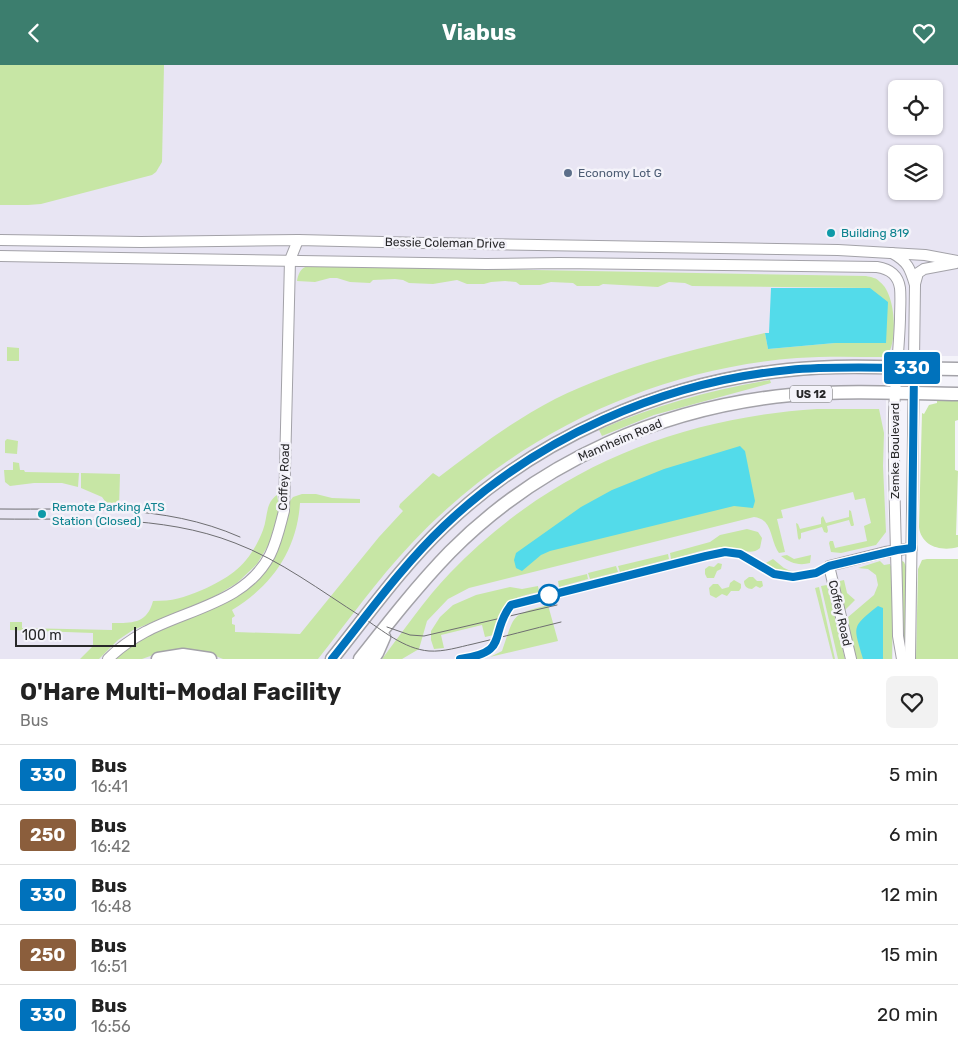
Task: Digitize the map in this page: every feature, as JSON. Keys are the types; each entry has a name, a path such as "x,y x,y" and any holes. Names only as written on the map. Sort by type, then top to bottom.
{"main road":[{"name":"Mannheim Road","path":"332,659 407,566 444,526 470,502 500,480 564,439 626,410 692,388 745,376 789,370 825,368 958,369"},
{"name":"Mannheim Road","path":"360,659 419,586 451,551 486,520 541,478 573,459 605,444 672,418 750,401 820,393 958,394"},
{"path":"373,659 390,622"},
{"path":"158,659 182,655 210,659"}],"street":[{"name":"Coffey Road","path":"281,239 290,260"},
{"name":"Bessie Coleman Drive","path":"0,240 141,243 298,239 728,248 889,252 925,255 958,262"},
{"name":"Coffey Road","path":"108,659 128,642 147,631 221,600 241,589 260,571 269,557 276,541 284,511 290,260 298,239"},
{"path":"728,248 728,266"},
{"name":"Zemke Boulevard","path":"889,252 901,258 910,267 915,285 910,659"},
{"name":"Bessie Coleman Drive","path":"0,256 806,267"},
{"path":"915,285 918,273 924,269 958,262"},
{"name":"Zemke Boulevard","path":"806,267 877,267 886,269 893,273 900,288 893,468 897,550 898,636 902,659"},
{"path":"897,550 912,548"},
{"name":"Coffey Road","path":"851,659 829,566 897,550"}],"shaded area":[{"path":"0,65 958,65 958,356 886,356 886,468 895,601 893,659 0,659"}],"green space":[{"path":"0,65 164,65 162,162 156,172 152,175 41,204 0,205"},
{"path":"308,266 866,276 879,281 889,297 894,318 893,340 891,349 887,356 884,357 797,358 743,365 689,377 637,393 587,415 539,441 493,471 450,506 411,544 375,586 318,659 223,659 208,653 156,654 142,659 116,659 130,647 154,632 225,603 281,540 290,501 293,497 302,494 316,494 332,498 360,499 360,503 300,503 294,536 280,565 259,590 232,610 235,616 232,618 232,624 235,625 235,632 300,634 379,537 403,511 399,507 400,504 433,473 439,477 525,416 580,387 658,360 711,345 765,333 768,349 835,343 886,343 870,288 692,286 685,283 669,282 658,287 603,284 599,286 577,286 573,283 551,282 540,285 520,285 516,282 505,281 467,284 457,280 433,284 409,283 395,279 373,280 370,283 350,282 337,278 315,282 297,281 301,270"},
{"path":"7,347 19,348 19,361 7,361"},
{"path":"770,380 771,383 654,415 602,436 599,430 683,399"},
{"path":"937,401 958,401 958,420 955,421 955,470 958,471 956,535 958,535 958,547 945,549 928,543 921,534 919,527 922,413 924,414 929,405 937,403"},
{"path":"817,409 879,409 884,433 883,466 886,532 876,545 841,553 831,552 830,541 833,541 835,548 867,541 864,526 871,523 865,498 855,500 853,492 781,510 783,518 777,519 785,552 779,553 770,529 760,518 754,517 469,588 448,599 427,621 419,649 402,659 382,659 423,604 450,573 488,537 529,505 572,478 618,456 665,438 714,424 765,414"},
{"path":"7,439 18,441 17,454 5,453 5,441"},
{"path":"13,462 19,463 20,470 25,472 79,473 78,487 62,483 34,483 10,486 5,482 4,470 13,470"},
{"path":"81,473 120,474 119,508 110,508 102,497 81,488"},
{"path":"277,495 279,506 276,506 276,510 279,510 269,544 257,564 237,583 212,598 133,630 118,640 99,659 80,659 93,646 93,633 10,630 10,622 22,622 22,628 112,630 112,623 126,623 143,618 153,601 178,599 213,585 231,574 246,560 263,530 270,502"},
{"path":"849,510 851,511 853,526 851,526 849,520 827,526 827,533 824,532 822,527 801,533 799,540 796,523 800,529 821,524 823,516 826,523 849,517"},
{"path":"747,529 758,532 762,538 760,548 756,551 748,552 730,547 720,547 671,559 670,553 710,542 720,535"},
{"path":"668,554 669,559 620,572 618,566"},
{"path":"787,555 794,559 811,555 810,563 795,563 781,556"},
{"path":"773,559 784,568 793,572 778,572 764,564"},
{"path":"958,559 958,659 916,659 918,569 922,560"},
{"path":"880,561 884,565 890,564 891,567 893,598 892,659 854,659 846,621 847,618 874,595 878,585 876,575 868,569 858,568"},
{"path":"902,561 907,569 906,655 904,655 900,564"},
{"path":"718,563 722,564 721,569 717,571 714,578 707,578 705,569 709,566 714,567"},
{"path":"616,566 618,572 590,579 588,573"},
{"path":"587,574 588,579 559,587 558,581"},
{"path":"749,577 762,581 763,586 760,588 756,586 752,589 747,588 744,581"},
{"path":"734,580 741,584 739,591 731,591 727,596 722,594 716,598 710,595 709,588 713,584 718,584 722,589 729,587 730,583"},
{"path":"844,580 847,593 855,600 843,612 836,582"},
{"path":"827,585 845,659 838,659 821,586"},
{"path":"538,586 539,592 519,597 507,603 500,615 494,635 485,637 482,625 441,635 444,648 434,649 431,631 440,617 453,605 476,595 510,587 522,589"},
{"path":"819,587 835,659 833,659 815,588"},
{"path":"548,605 558,641 490,657 502,651 512,623 520,614"}],"water":[{"path":"771,288 870,288 888,302 886,343 835,343 768,349 765,333 769,333"},
{"path":"740,446 745,451 755,501 753,508 734,506 550,551 541,555 522,571 516,568 514,560 516,553 581,507 612,490 664,469"},
{"path":"878,606 883,608 883,659 863,659 856,634 857,628 863,619"}],"tram line":[{"path":"0,509 92,509 152,513 182,518 240,537"},
{"path":"0,519 89,519 149,523 207,534 235,543 268,558 402,643 429,651 451,649 561,622"},
{"path":"387,627 410,635 424,636 557,605"}],"bus line":[{"name":"330","path":"332,659 407,566 444,526 470,502 516,469 564,439 626,410 656,399 692,388 745,376 789,370 825,368 914,368 912,548 829,566 816,573 793,577 781,577 774,574 740,554 730,552 718,553 511,605 505,613 497,640 488,652 460,659"}],"place":[{"name":"Economy Lot G","path":"568,173"},
{"name":"Building 819","path":"831,233"},
{"name":"Remote Parking ATS Station (Closed)","path":"42,514"}]}
